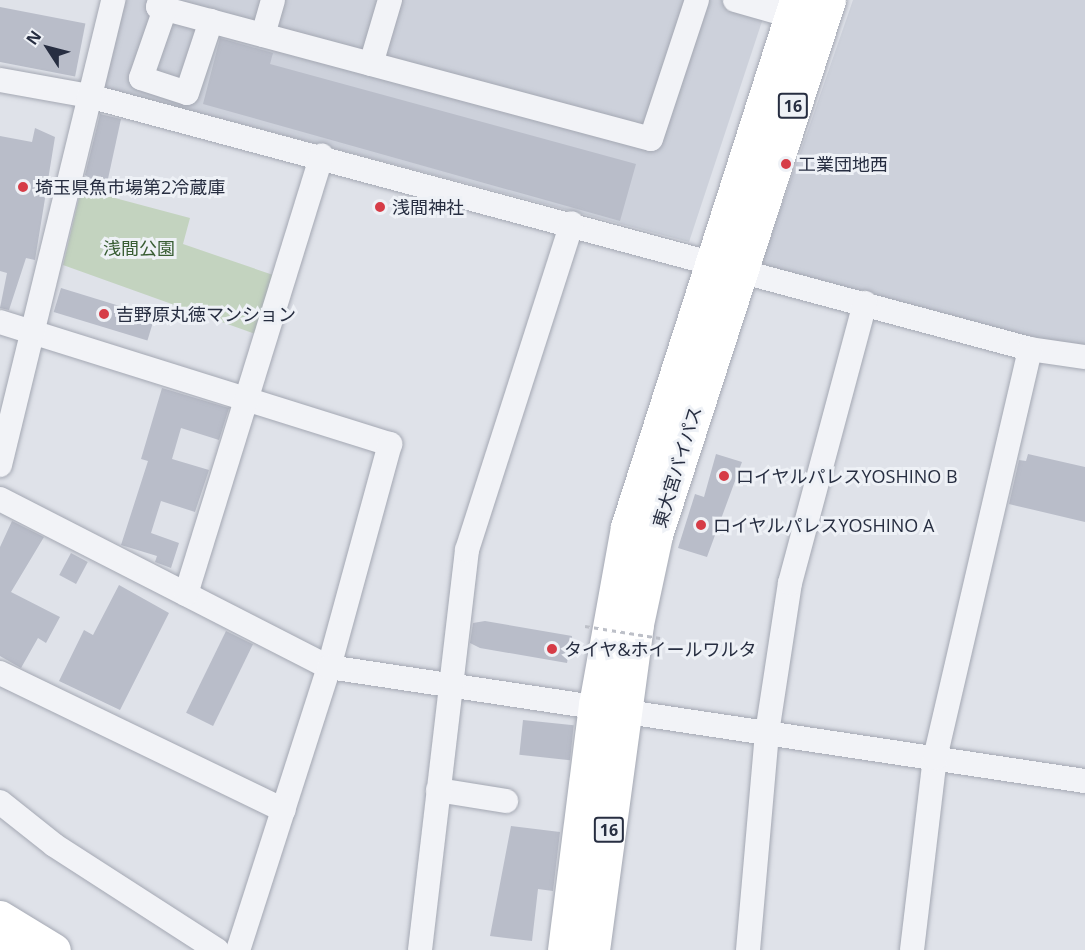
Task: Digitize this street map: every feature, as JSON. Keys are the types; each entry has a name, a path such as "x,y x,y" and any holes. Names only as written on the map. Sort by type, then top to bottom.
{"highway":[{"name":"東大宮バイパス","path":"724,265 829,0"},
{"name":"東大宮バイパス","path":"564,950 610,707 724,265 794,8"},
{"name":"東大宮バイパス","path":"593,950 610,707"},
{"path":"0,917 54,950"},
{"path":"0,944 10,950"}],"street":[{"path":"0,465 113,0"},
{"path":"263,35 273,0"},
{"path":"371,64 390,0"},
{"path":"211,21 187,93 141,78 162,5 211,21 651,139 697,0"},
{"path":"735,0 794,8"},
{"path":"0,80 89,96 572,223 1030,349 1085,357"},
{"path":"186,594 322,156"},
{"path":"420,950 467,550 572,223"},
{"path":"748,950 767,733 790,583 866,303"},
{"path":"0,322 390,444 329,667 238,950"},
{"path":"912,950 935,758 1030,349"},
{"path":"0,499 329,667 610,707 1085,781"},
{"path":"0,673 284,810"},
{"path":"438,790 506,801"},
{"path":"0,801 54,845 217,950"}],"path":[{"path":"585,626 660,638"}],"shaded area":[{"path":"120,0 769,0 689,242 98,86"},
{"path":"853,0 1085,0 1085,348 1032,340 761,266"}],"green space":[{"name":"浅間公園","path":"81,189 190,218 183,244 276,276 258,335 63,265"}],"building":[{"path":"0,7 85,24 75,77 0,62"},
{"path":"220,38 273,53 270,64 636,164 620,221 203,104"},
{"path":"100,114 121,119 106,188 85,175"},
{"name":"埼玉県魚市場第2冷蔵庫","path":"35,128 55,137 35,260 26,258 9,310 0,308 7,273 0,271 0,136 32,142"},
{"name":"吉野原丸徳マンション","path":"61,288 155,317 147,341 54,312"},
{"path":"162,388 229,408 219,440 181,428 172,459 209,470 195,512 161,501 151,533 179,543 171,568 155,562 157,556 121,545 148,461 141,459"},
{"path":"716,454 742,462 707,557 678,548 695,494 704,497"},
{"path":"1028,454 1085,467 1085,522 1009,504 1019,460 1026,461"},
{"path":"12,521 44,537 11,592 60,617 46,643 38,638 21,668 0,656 0,547"},
{"path":"71,553 88,562 76,584 59,575"},
{"path":"119,585 169,613 120,710 59,681 84,630 93,635"},
{"path":"485,621 572,636 567,663 480,648 470,643 473,623"},
{"path":"226,631 253,644 213,726 186,713"},
{"path":"523,720 574,725 570,760 519,755"},
{"path":"511,826 560,832 553,891 538,889 532,941 490,936"}],"place":[{"name":"工業団地西","path":"786,164"},
{"name":"埼玉県魚市場第2冷蔵庫","path":"23,187"},
{"name":"浅間神社","path":"380,207"},
{"name":"吉野原丸徳マンション","path":"104,314"},
{"name":"ロイヤルパレスYOSHINO B","path":"724,476"},
{"name":"ロイヤルパレスYOSHINO A","path":"701,525"},
{"name":"タイヤ&ホイールワルタ","path":"552,649"}]}
